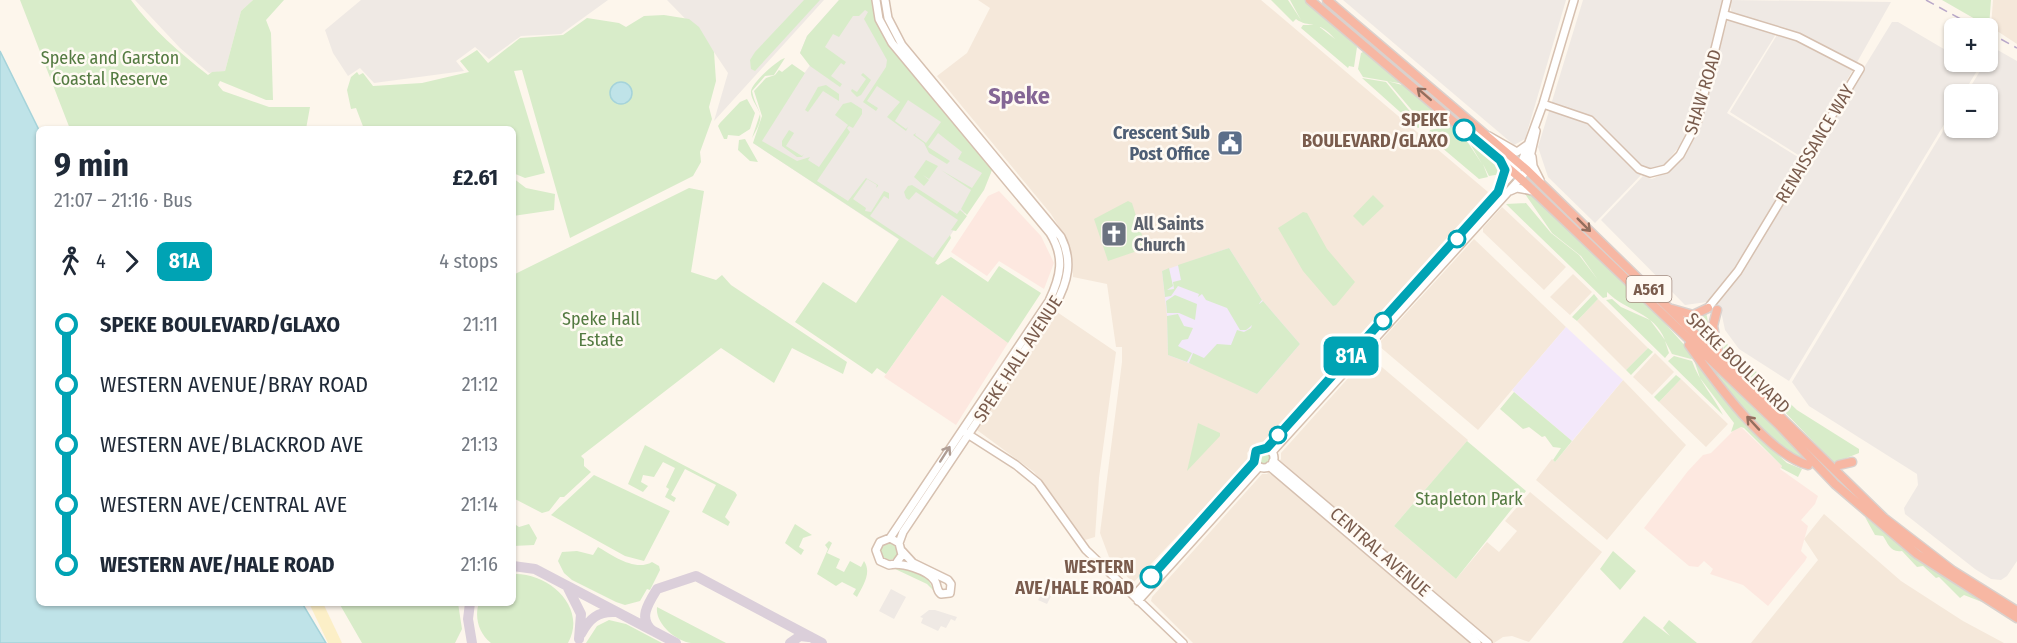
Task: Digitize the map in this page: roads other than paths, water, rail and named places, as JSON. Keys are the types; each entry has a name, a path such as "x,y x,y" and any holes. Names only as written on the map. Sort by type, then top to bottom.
{"highway":[{"name":"SPEKE BOULEVARD","path":"1310,0 1500,160 1544,186 1884,518 1921,548 2014,613"},
{"name":"SPEKE BOULEVARD","path":"1327,0 1486,135 1520,171 1534,191 1778,424 1841,490 1917,554 2014,613"},
{"path":"1362,44 1370,36"},
{"path":"1666,306 1693,315 1713,309 1713,336 1719,357"},
{"path":"1677,328 1724,391 1780,452 1808,465"},
{"name":"A561","path":"1794,429 1803,444 1839,481 1841,490"},
{"path":"1839,465 1852,462"}],"street":[{"name":"SPEKE HALL AVENUE","path":"876,0 879,19 892,43 1055,241 1060,256 1060,272 1046,305 965,432 899,543"},
{"name":"SPEKE HALL AVENUE","path":"885,0 888,18 902,45 1061,237 1068,255 1067,279 1055,304 890,538"},
{"path":"1136,598 1257,464 1256,451 1269,450 1508,192 1520,171 1532,141 1574,0"},
{"name":"SHAW ROAD","path":"1543,104 1586,117 1639,169 1658,173 1666,170 1680,155 1697,123 1726,15 1727,0"},
{"name":"RENAISSANCE WAY","path":"1713,309 1860,69 1798,37 1726,15"},
{"path":"1486,135 1496,138 1517,152 1532,141"},
{"path":"1532,141 1533,166 1544,186"},
{"path":"1498,192 1505,174 1500,160"},
{"path":"1257,464 1271,464 1269,450 1498,192 1520,171"},
{"name":"A561","path":"1520,171 1553,204 1554,210"},
{"path":"1508,192 1517,188 1534,191"},
{"path":"1046,305 1053,299 1062,280 1067,279"},
{"path":"965,432 1016,465 1038,483 1086,550 1183,643"},
{"name":"CENTRAL AVENUE","path":"1271,464 1477,643"},
{"name":"CENTRAL AVENUE","path":"1271,464 1488,643"},
{"path":"916,513 907,532 906,547 911,558 924,570"},
{"path":"890,538 899,543 909,561 948,580 951,584 950,593 941,594 933,579 897,562 884,564 876,555 880,542 890,538"},
{"path":"897,562 902,551"}],"water":[{"path":"0,51 37,126 36,606 304,606 326,643 0,643"},
{"path":"621,82 629,85 632,93 629,101 621,104 613,101 610,93 613,85"}],"railway":[{"path":"1926,0 1959,18"},
{"path":"1998,38 2017,48"}],"place":[{"name":"SPEKE BOULEVARD/GLAXO","path":"1464,130"},
{"name":"Crescent Sub Post Office","path":"1230,143"},
{"name":"All Saints Church","path":"1114,234"},
{"name":"WESTERN AVE/HALE ROAD","path":"1151,577"}],"district":[{"name":"Speke","path":"1019,96"}],"park label":[{"name":"Speke and Garston Coastal Reserve","path":"110,68"},
{"name":"Speke Hall Estate","path":"601,329"},
{"name":"Stapleton Park","path":"1469,499"}]}
